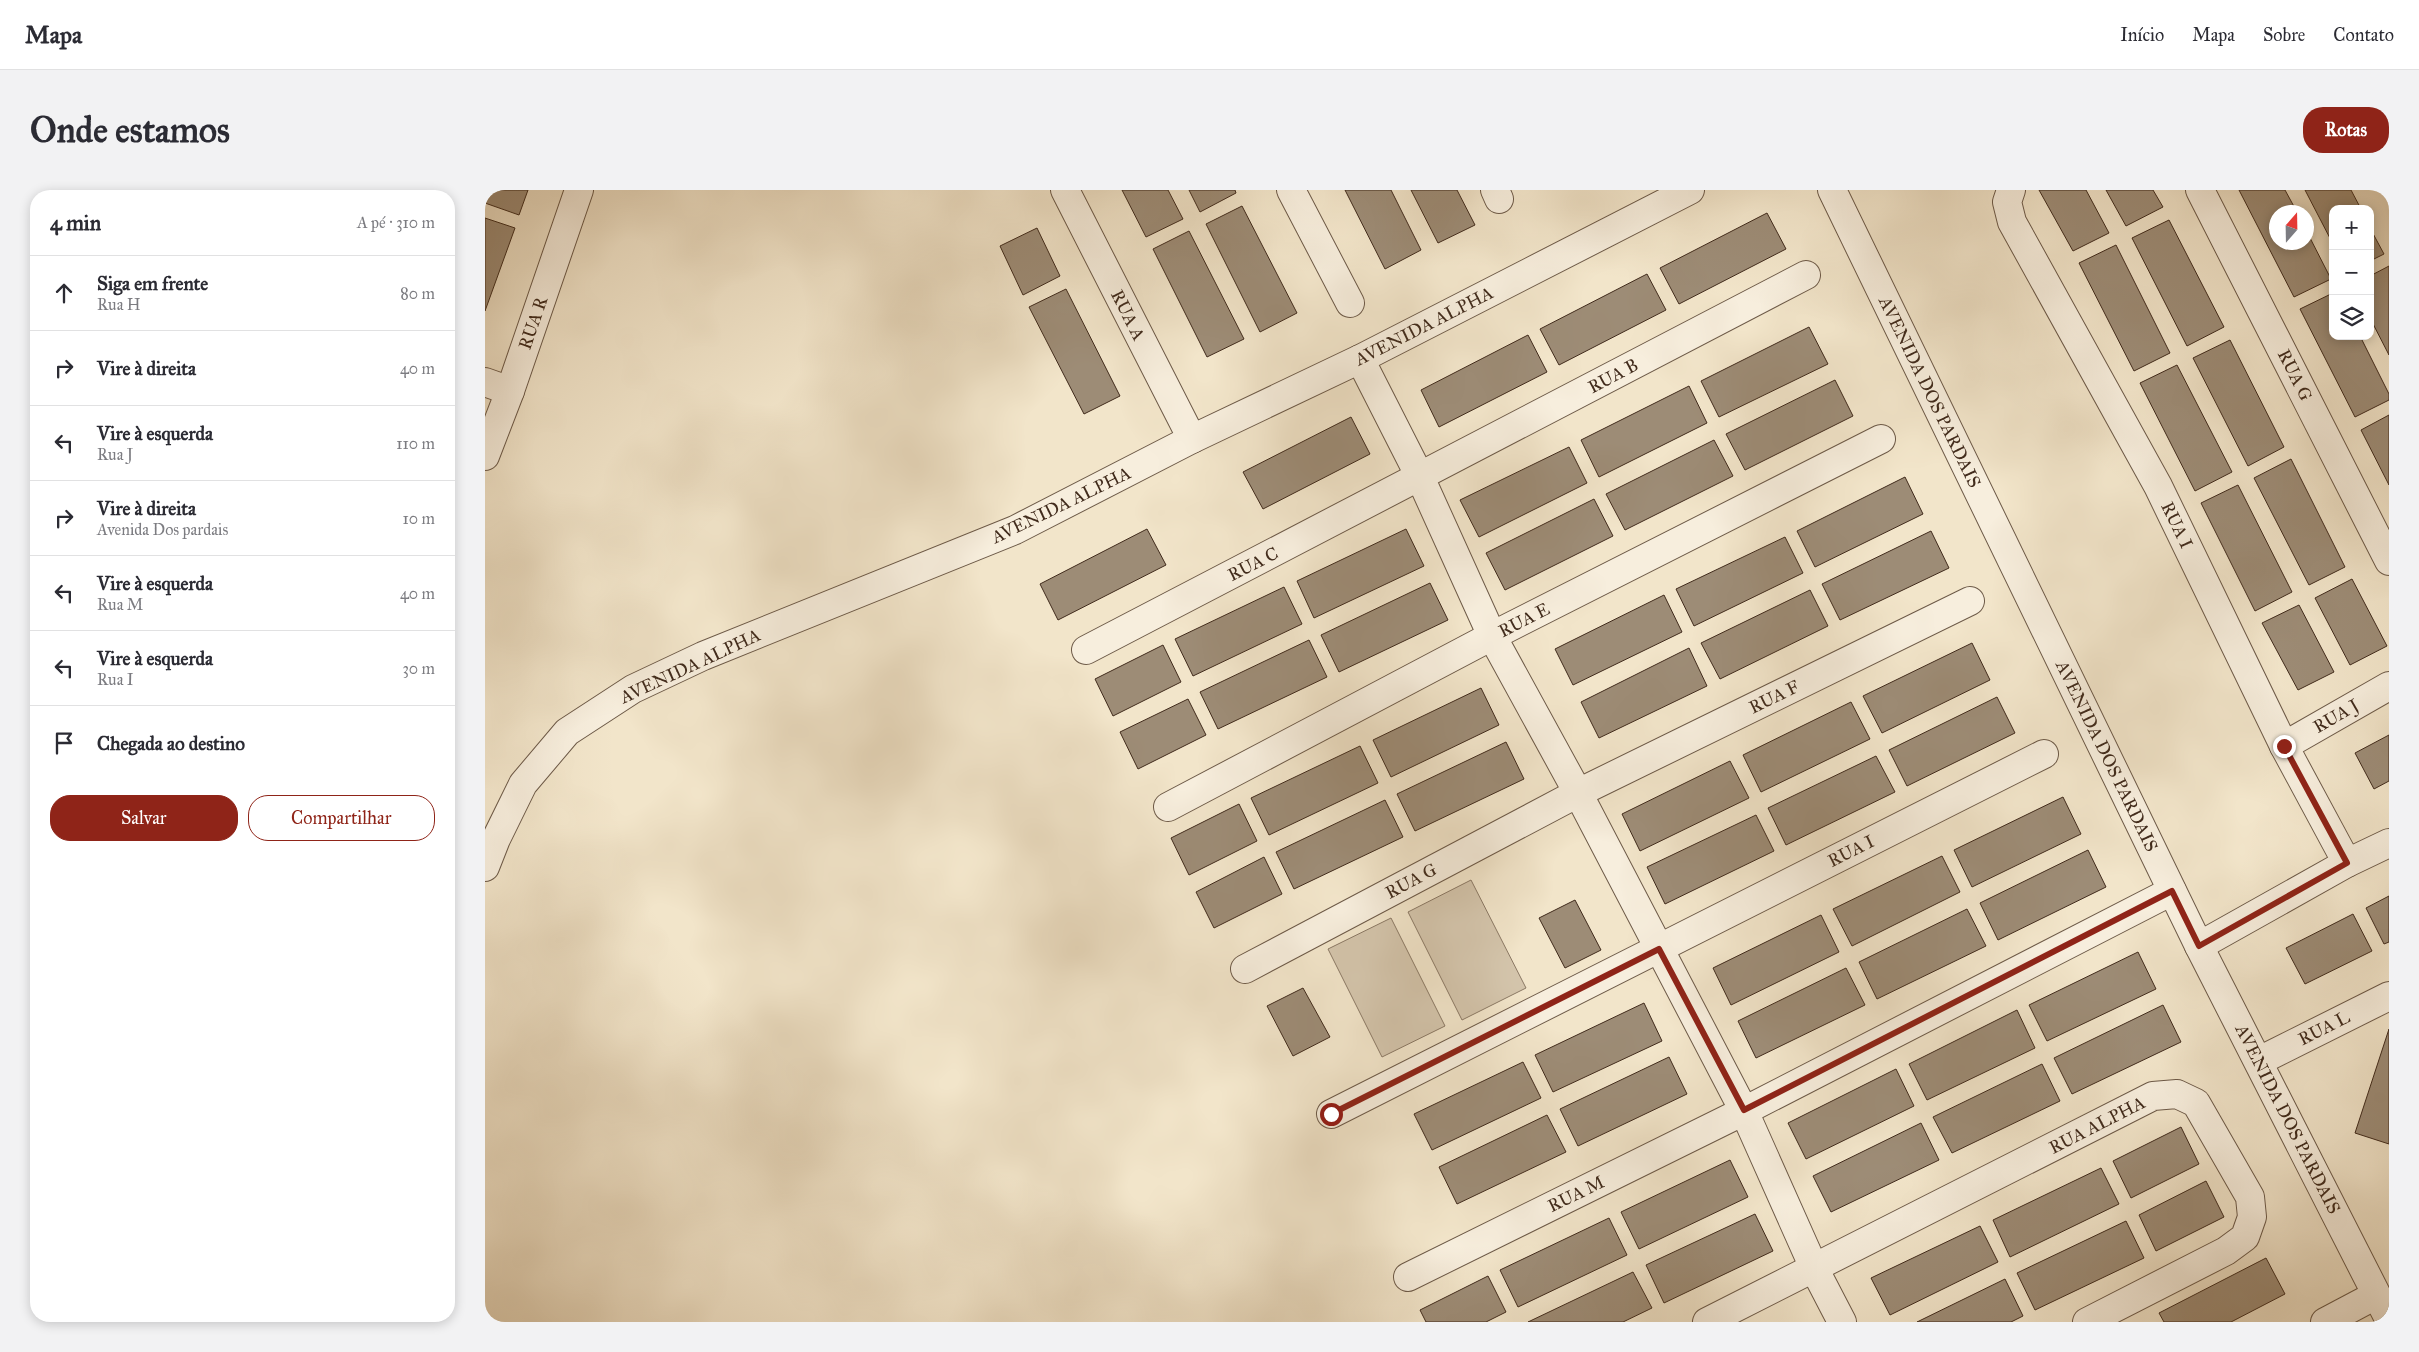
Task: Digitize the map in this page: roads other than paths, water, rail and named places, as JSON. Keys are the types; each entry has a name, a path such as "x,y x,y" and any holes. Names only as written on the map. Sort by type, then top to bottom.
{"street":[{"name":"RUA R","path":"485,456 497,386 579,190"},
{"name":"RUA A","path":"1065,190 1192,439"},
{"path":"1291,190 1350,303"},
{"name":"AVENIDA ALPHA","path":"485,867 495,839 523,784 567,732 633,688 703,656 1015,530 1192,439 1361,358 1690,190"},
{"name":"AVENIDA DOS PARDAIS","path":"1832,190 2199,946 2259,1060 2389,1319"},
{"name":"RUA I","path":"2011,190 2007,202 2012,222 2158,486 2284,746 2347,863"},
{"name":"RUA G","path":"2200,190 2389,561"},
{"name":"RUA B","path":"1421,477 1806,275"},
{"path":"1361,358 1421,477 1492,636 1578,793 1744,1110 1814,1268 1843,1322"},
{"name":"RUA E","path":"1168,807 1492,636 1881,439"},
{"name":"RUA C","path":"1086,650 1421,477"},
{"name":"RUA F","path":"1578,793 1970,601"},
{"name":"RUA J","path":"2284,746 2389,686"},
{"name":"RUA I","path":"1331,1114 2044,754"},
{"name":"RUA G","path":"1245,969 1578,793"},
{"path":"2199,946 2347,863 2389,843"},
{"path":"1744,1110 2172,891"},
{"name":"RUA L","path":"2259,1060 2389,996"},
{"name":"RUA ALPHA","path":"1707,1322 2153,1096 2177,1094 2196,1103 2250,1197 2252,1217 2245,1237 2226,1251 2087,1322"},
{"name":"RUA M","path":"1408,1277 1744,1110"},
{"path":"2325,1322 2376,1294"}]}
